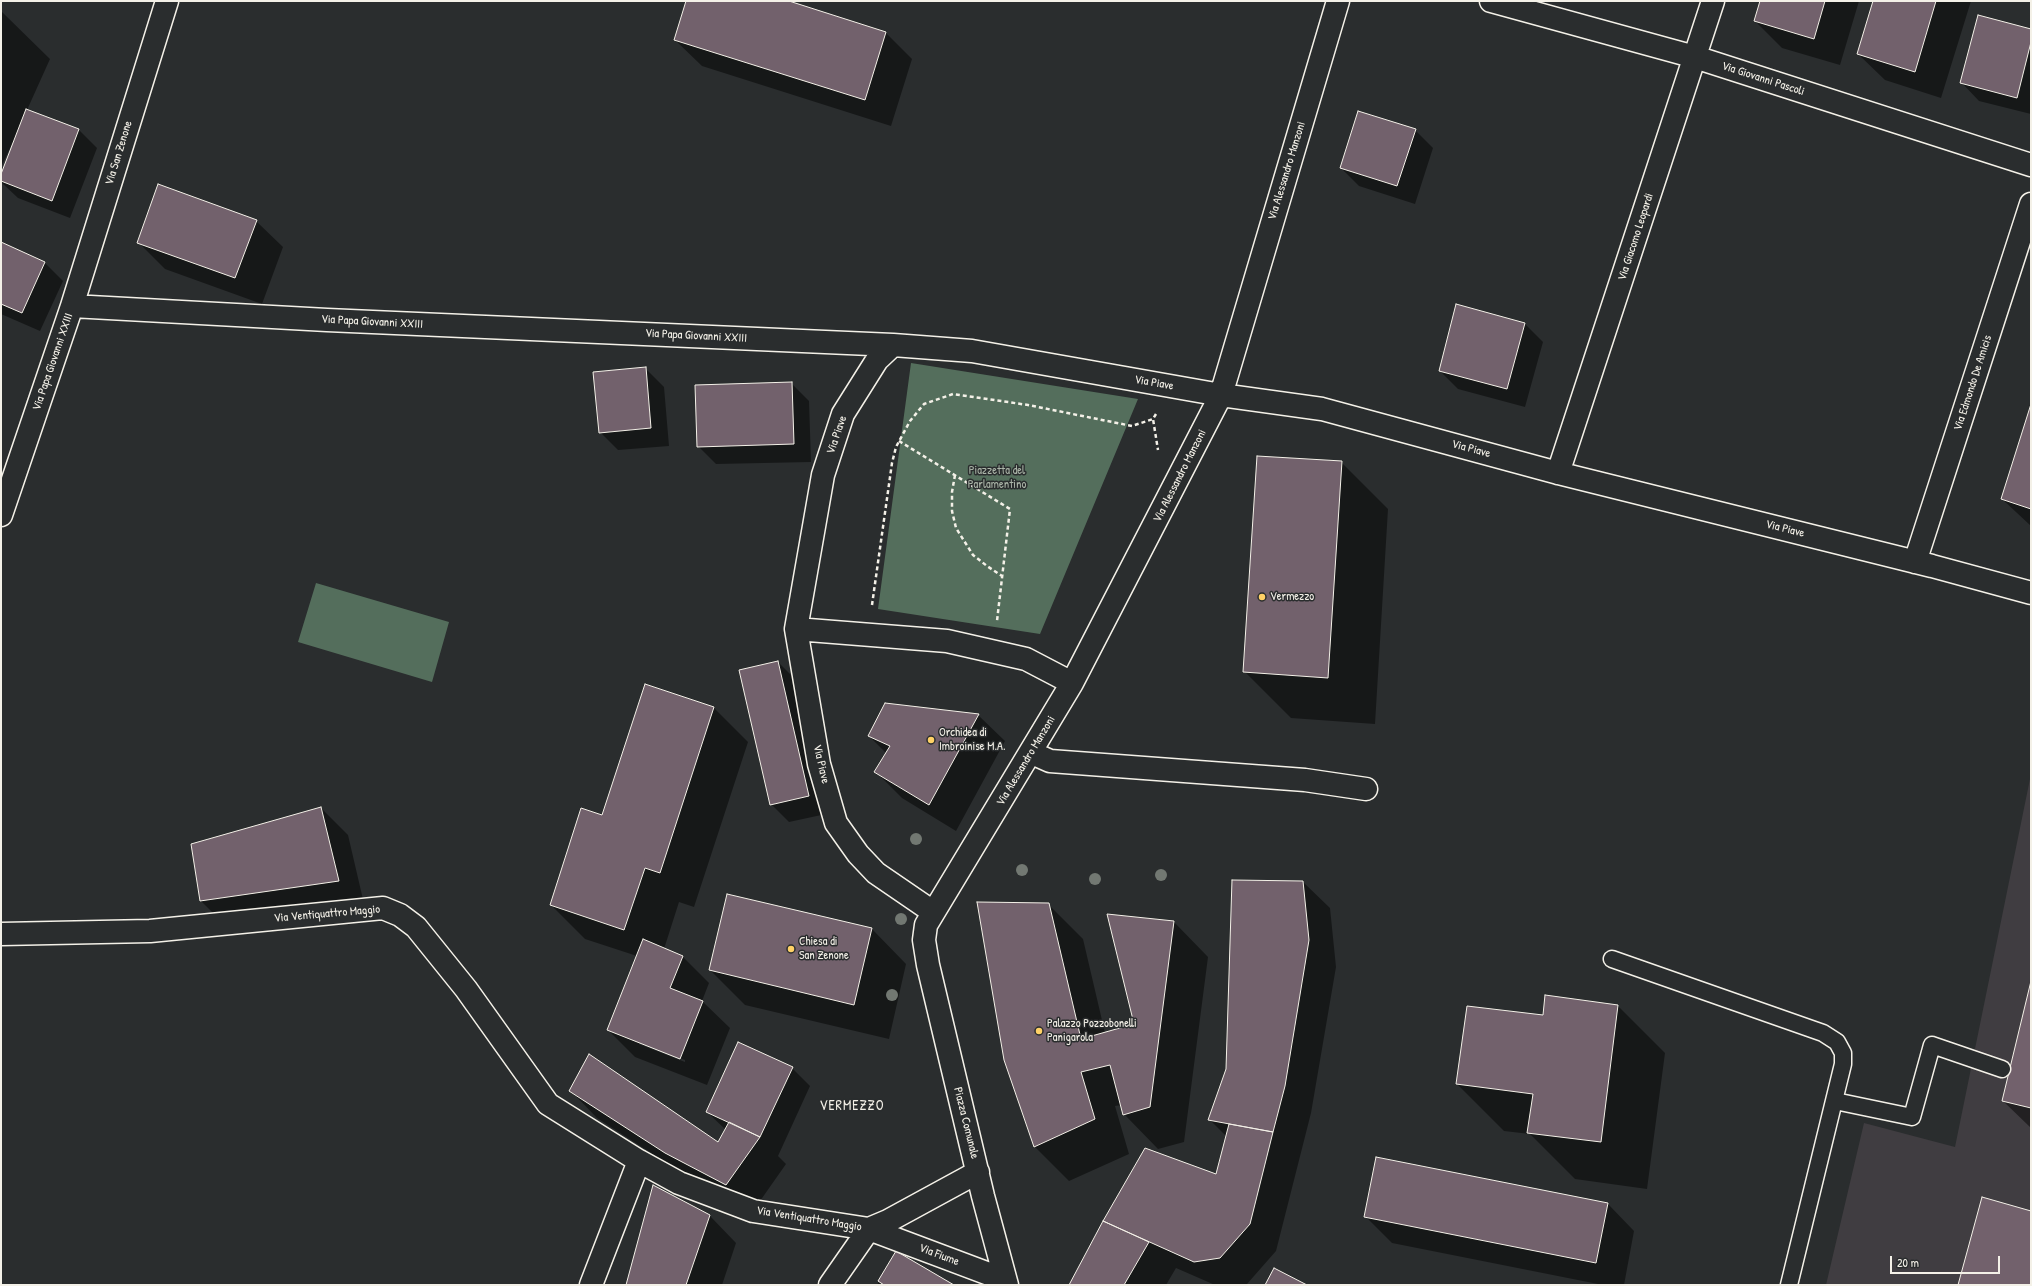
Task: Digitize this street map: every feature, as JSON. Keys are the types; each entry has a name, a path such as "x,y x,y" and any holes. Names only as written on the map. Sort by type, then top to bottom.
{"street":[{"name":"Via San Zenone","path":"72,306 167,1"},
{"name":"Via Alessandro Manzoni","path":"933,912 1032,753 1072,683 1221,395 1338,1"},
{"name":"Via Giovanni Pascoli","path":"1491,1 1695,57 2031,166"},
{"name":"Via Giacomo Leopardi","path":"1558,473 1713,1"},
{"name":"Via Edmondo De Amicis","path":"1915,562 2031,204"},
{"name":"Via Papa Giovanni XXIII","path":"1,515 72,306 327,320 893,345"},
{"name":"Via Piave","path":"933,912 876,872 858,854 836,823 819,764 796,629 824,475 844,414 877,360 893,345 972,351 1221,395 1322,409 1558,473 1915,562 2031,593"},
{"path":"796,629 947,641 1026,659 1072,683"},
{"path":"1032,753 1050,761 1305,780 1366,789"},
{"name":"Via Ventiquattro Maggio","path":"1,934 150,931 383,908 400,915 416,927 466,989 548,1104 639,1161 679,1183 754,1211 869,1229"},
{"name":"Piazza Comunale","path":"869,1229 888,1221 978,1172 927,959 924,940 926,925 933,912"},
{"path":"591,1285 639,1161"},
{"path":"978,1172 982,1196 1006,1282"},
{"path":"830,1285 869,1229"},
{"name":"Via Fiume","path":"869,1229 1006,1282"}],"lane":[{"path":"1612,959 1823,1033 1837,1042 1843,1053 1843,1064 1789,1285"},
{"path":"1834,1101 1912,1117 1932,1045 2002,1069"}],"path":[{"path":"868,635 892,463 899,441 910,421 924,404 953,394 1028,405 1132,426 1153,419"},
{"path":"899,441 1010,509 997,625"},
{"path":"955,475 952,492 952,511 956,528 973,555 1002,576"}],"shaded area":[{"path":"2031,774 2031,1285 1826,1285 1864,1123 1955,1147"}],"green space":[{"name":"Piazzetta del Parlamentino","path":"911,363 1138,399 1040,634 878,609"},
{"path":"316,583 449,622 432,682 298,642"}],"building":[{"path":"686,1 789,1 886,32 865,100 674,40"},
{"path":"1760,1 1825,1 1814,39 1754,21"},
{"path":"1873,1 1936,1 1915,72 1857,54"},
{"path":"1978,15 2031,29 2031,42 2017,98 1960,83"},
{"path":"26,109 79,129 52,201 1,181 1,174"},
{"path":"1358,111 1416,129 1397,186 1340,168"},
{"path":"158,184 257,220 235,278 137,243"},
{"path":"1,242 45,262 22,313 1,304"},
{"path":"1456,304 1525,323 1507,389 1439,371"},
{"path":"646,367 651,428 599,433 593,372"},
{"path":"792,382 794,444 697,447 695,385"},
{"path":"2031,404 2031,509 2001,499"},
{"path":"1257,456 1342,461 1328,678 1243,672"},
{"path":"778,661 809,796 770,805 739,670"},
{"path":"645,684 714,707 660,873 645,868 624,930 550,905 581,808 602,815"},
{"path":"885,703 979,714 929,805 874,772 890,746 868,736"},
{"path":"321,807 339,881 200,901 191,844"},
{"path":"1232,880 1303,881 1309,940 1285,1086 1273,1132 1208,1120 1226,1069"},
{"name":"Chiesa di San Zenone","path":"727,894 872,928 854,1005 709,970"},
{"name":"Palazzo Pozzobonelli Panigarola","path":"977,902 1049,903 1081,1039 1134,1024 1107,914 1174,921 1150,1107 1123,1115 1110,1065 1081,1072 1095,1119 1034,1147 1004,1060"},
{"path":"643,939 683,956 670,988 703,1001 680,1059 607,1030"},
{"path":"2031,981 2031,1108 2002,1101"},
{"path":"1545,995 1618,1005 1601,1142 1527,1133 1533,1094 1456,1084 1467,1006 1543,1015"},
{"path":"738,1042 793,1067 760,1137 706,1112"},
{"path":"589,1054 718,1142 729,1122 760,1137 726,1185 665,1153 569,1091"},
{"path":"1229,1124 1273,1132 1250,1224 1220,1258 1194,1262 1103,1221 1145,1148 1216,1174"},
{"path":"1376,1157 1608,1203 1596,1263 1364,1217"},
{"path":"653,1185 710,1215 686,1285 626,1285"},
{"path":"1982,1197 2031,1211 2031,1285 1958,1285"},
{"path":"1103,1221 1149,1242 1124,1285 1069,1285"},
{"path":"896,1251 954,1285 884,1285 878,1281"},
{"path":"1274,1268 1307,1285 1265,1285"}],"place":[{"name":"Vermezzo","path":"1262,597"},
{"name":"Orchidea di Imbroinise M.A.","path":"931,740"},
{"name":"Chiesa di San Zenone","path":"791,949"},
{"name":"Palazzo Pozzobonelli Panigarola","path":"1039,1031"}],"district":[{"name":"VERMEZZO","path":"852,1106"}]}
